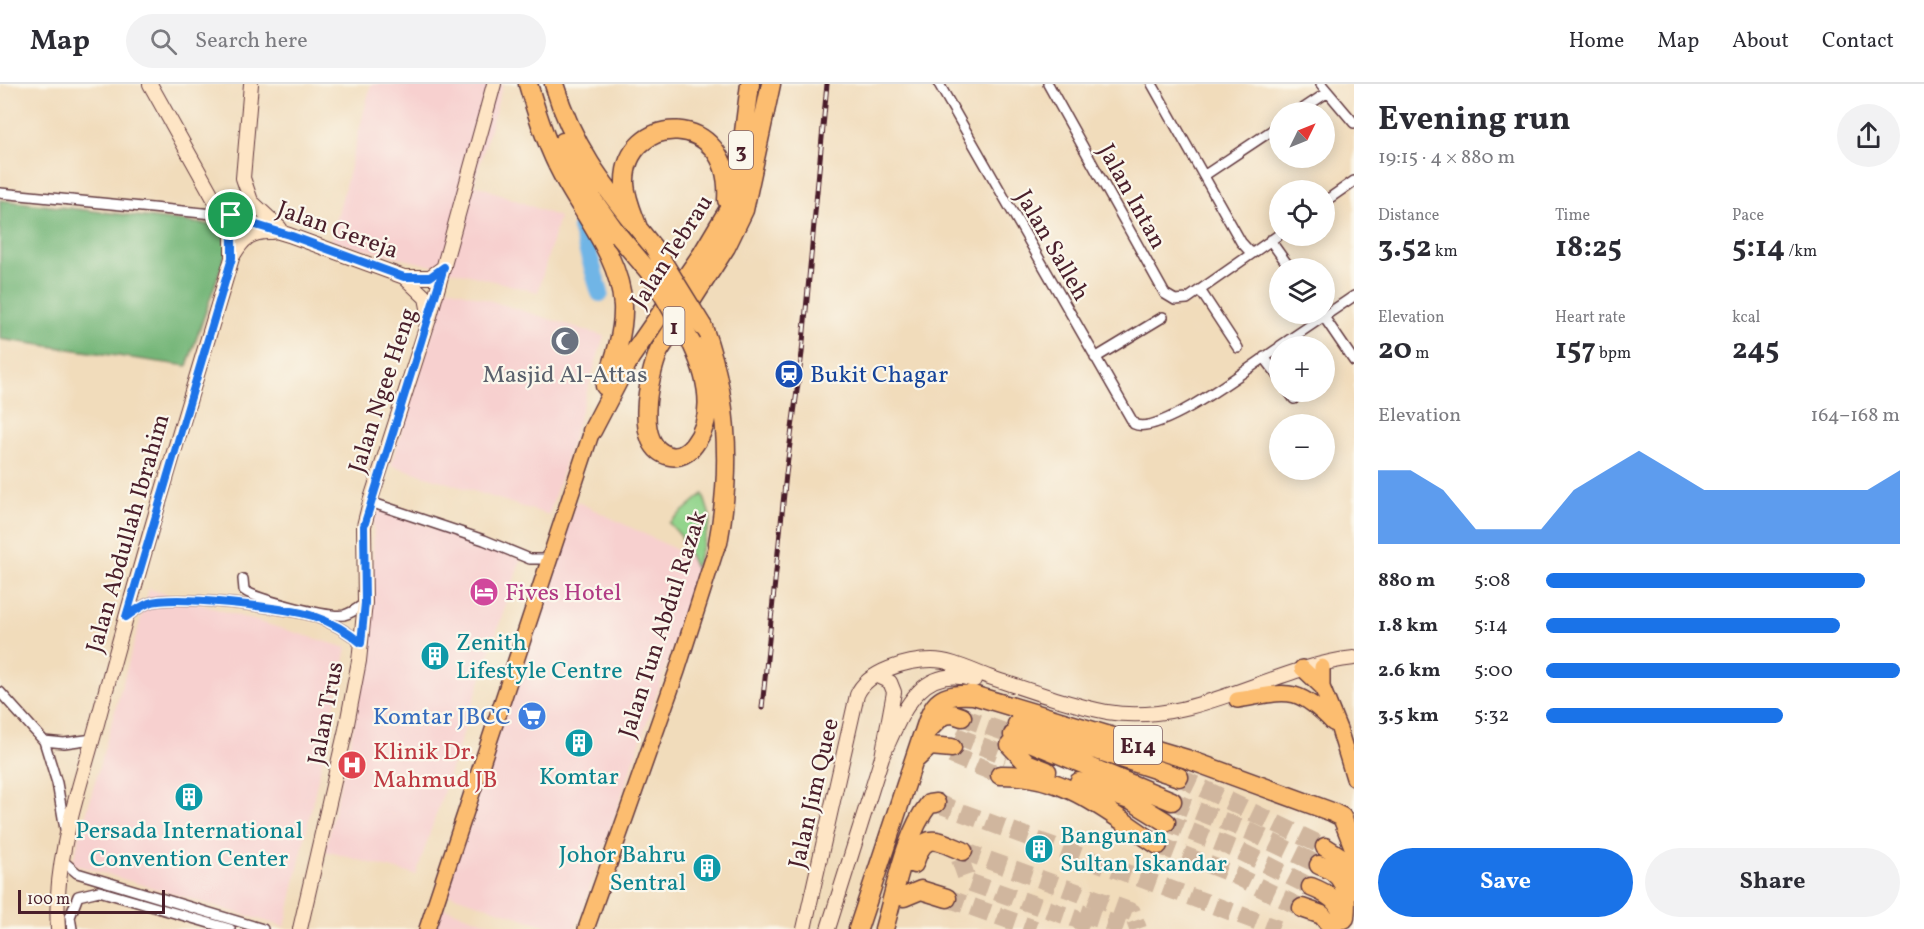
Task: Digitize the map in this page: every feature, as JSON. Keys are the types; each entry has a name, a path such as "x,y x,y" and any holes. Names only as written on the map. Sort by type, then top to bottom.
{"highway":[{"path":"528,84 561,172 609,253 623,304 637,332 644,336 661,336 675,325"},
{"name":"Jalan Tebrau","path":"540,84 573,164 593,200 618,236 651,273 692,344 705,376 708,398 707,419 690,449 677,457 659,451 651,440 645,409 652,368 675,325 736,229 749,193 771,84"},
{"name":"Jalan Tun Abdul Razak","path":"554,84 565,117 583,156 617,205 656,251 703,327 721,385 726,412 727,491 718,543"},
{"name":"Jalan Tebrau","path":"592,431 613,387 644,336 687,277 726,214 736,191 750,84"},
{"path":"638,228 625,183 628,166 635,151 647,138 662,131 678,130 693,133 706,140 719,154 726,173 726,214"},
{"path":"592,431 596,410 617,351 623,304"},
{"name":"E14","path":"858,929 928,717 933,707 952,693 974,695 1187,759 1342,818 1354,848"},
{"path":"928,717 946,704 958,732"},
{"name":"E14","path":"916,753 939,724 958,732"},
{"name":"E14","path":"916,753 930,753 958,732"},
{"name":"E14","path":"1008,750 1033,744 1172,801"},
{"name":"E14","path":"1008,750 1025,769 1084,795 1158,845"},
{"name":"E14","path":"1008,750 1179,777"},
{"name":"E14","path":"1025,769 1131,801 1166,822"},
{"path":"884,929 910,842 924,810 929,804 936,802"},
{"path":"894,929 920,846 925,842 934,841 961,855"},
{"path":"1325,847 1353,866 1340,925"},
{"path":"1319,865 1332,869 1340,877 1347,898"},
{"path":"1311,887 1328,893 1336,901 1340,925"},
{"path":"903,899 918,896 946,901"},
{"path":"1302,908 1340,925"}],"main road":[{"path":"427,929 592,431"},
{"name":"Jalan Tun Abdul Razak","path":"586,929 677,670 718,543"},
{"path":"1322,667 1322,687 1339,729 1354,778"},
{"path":"1304,671 1322,687"},
{"path":"1237,700 1277,693 1298,694 1308,699 1339,729"}],"street":[{"name":"Jalan Abdullah Ibrahim","path":"150,84 223,215 232,235 232,258"},
{"path":"251,84 243,178 246,190 261,213 289,235"},
{"name":"Jalan Ngee Heng","path":"370,502 430,316 494,84"},
{"name":"Jalan Salleh","path":"939,84 1134,423 1146,427 1168,419 1264,357"},
{"name":"Jalan Intan","path":"1048,84 1165,294 1181,300 1200,290 1269,241"},
{"path":"1152,84 1241,242 1251,253"},
{"path":"1321,84 1354,123"},
{"path":"1313,102 1328,92"},
{"path":"1205,175 1269,132"},
{"path":"1335,194 1354,181"},
{"path":"0,193 223,215"},
{"name":"Jalan Gereja","path":"223,215 289,235 404,277 430,277 444,267"},
{"name":"Jalan Abdullah Ibrahim","path":"58,929 67,837 126,617 232,258 242,242 259,231 289,235"},
{"name":"Jalan Gereja","path":"404,277 426,298 430,316"},
{"path":"1200,290 1239,348"},
{"path":"1335,309 1354,296"},
{"path":"1095,358 1162,317"},
{"path":"1296,336 1314,324"},
{"path":"1329,324 1354,361"},
{"path":"1269,354 1264,357 1269,364"},
{"path":"370,502 484,540 530,559 549,559"},
{"name":"Jalan Trus","path":"299,928 346,729 361,643 365,603 364,526 370,502"},
{"path":"243,579 244,590 261,599 338,615 351,613 365,603"},
{"path":"126,617 150,603 173,599 268,608 313,616 346,630 361,643"},
{"path":"882,757 912,699 932,681 950,675 962,676 1065,710 1124,720 1164,719 1237,700 1321,662 1354,658"},
{"path":"932,681 925,673 925,666 934,660"},
{"path":"877,676 908,663 934,660 1070,703 1129,714 1152,714 1186,707 1304,671 1354,664"},
{"path":"877,676 890,682 894,692 882,757"},
{"name":"Jalan Jim Quee","path":"804,929 856,698 864,683 877,676"},
{"path":"0,692 44,741 57,783 67,837"},
{"path":"44,741 64,743 93,739"},
{"name":"Jalan Jim Quee","path":"828,929 882,757"},
{"path":"63,861 77,873 263,929"},
{"path":"72,929 70,917 78,896 99,891 230,929"}],"shaded area":[{"path":"371,84 503,84 474,184 559,217 538,292 331,241"},
{"path":"446,287 604,336 549,515 391,465"},
{"name":"Komtar JBCC","path":"576,501 702,562 576,929 556,929 442,892"},
{"path":"374,507 521,559 416,875 325,851 356,715 372,607"},
{"path":"149,589 347,648 285,927 72,864"},
{"path":"438,906 506,929 430,929"}],"green space":[{"path":"0,200 213,225 226,232 229,244 187,366 0,339"},
{"path":"703,494 711,519 695,568 680,535 669,523"}],"waterway":[{"path":"581,228 600,293"}],"tunnel":[{"path":"962,717 1013,735"},
{"path":"956,736 1007,756"},
{"path":"951,755 1000,775"},
{"path":"1179,777 1325,847"},
{"path":"1172,801 1249,831 1319,865"},
{"path":"936,803 1278,929"},
{"path":"1166,822 1240,851 1311,887"},
{"path":"1158,845 1230,873 1302,908"},
{"path":"963,851 1132,912 1138,929"},
{"path":"960,859 968,882 1076,919 1093,928"},
{"path":"947,898 1035,929"},
{"path":"1081,913 1130,929"}],"railway":[{"path":"762,708 786,474 802,353 827,84"}],"place":[{"name":"Masjid Al-Attas","path":"565,341"},
{"name":"Bukit Chagar","path":"789,374"},
{"name":"Fives Hotel","path":"484,592"},
{"name":"Zenith Lifestyle Centre","path":"435,656"},
{"name":"Komtar JBCC","path":"532,716"},
{"name":"Komtar","path":"579,743"},
{"name":"Klinik Dr. Mahmud JB","path":"352,765"},
{"name":"Persada International Convention Center","path":"189,797"},
{"name":"Bangunan Sultan Iskandar","path":"1039,849"},
{"name":"Johor Bahru Sentral","path":"707,868"}],"route":[{"path":"223,215 231,215 404,277 430,277 444,267 364,526 365,603 361,643 346,630 313,616 268,608 173,599 150,603 126,617 232,258 232,235 223,215"}]}
